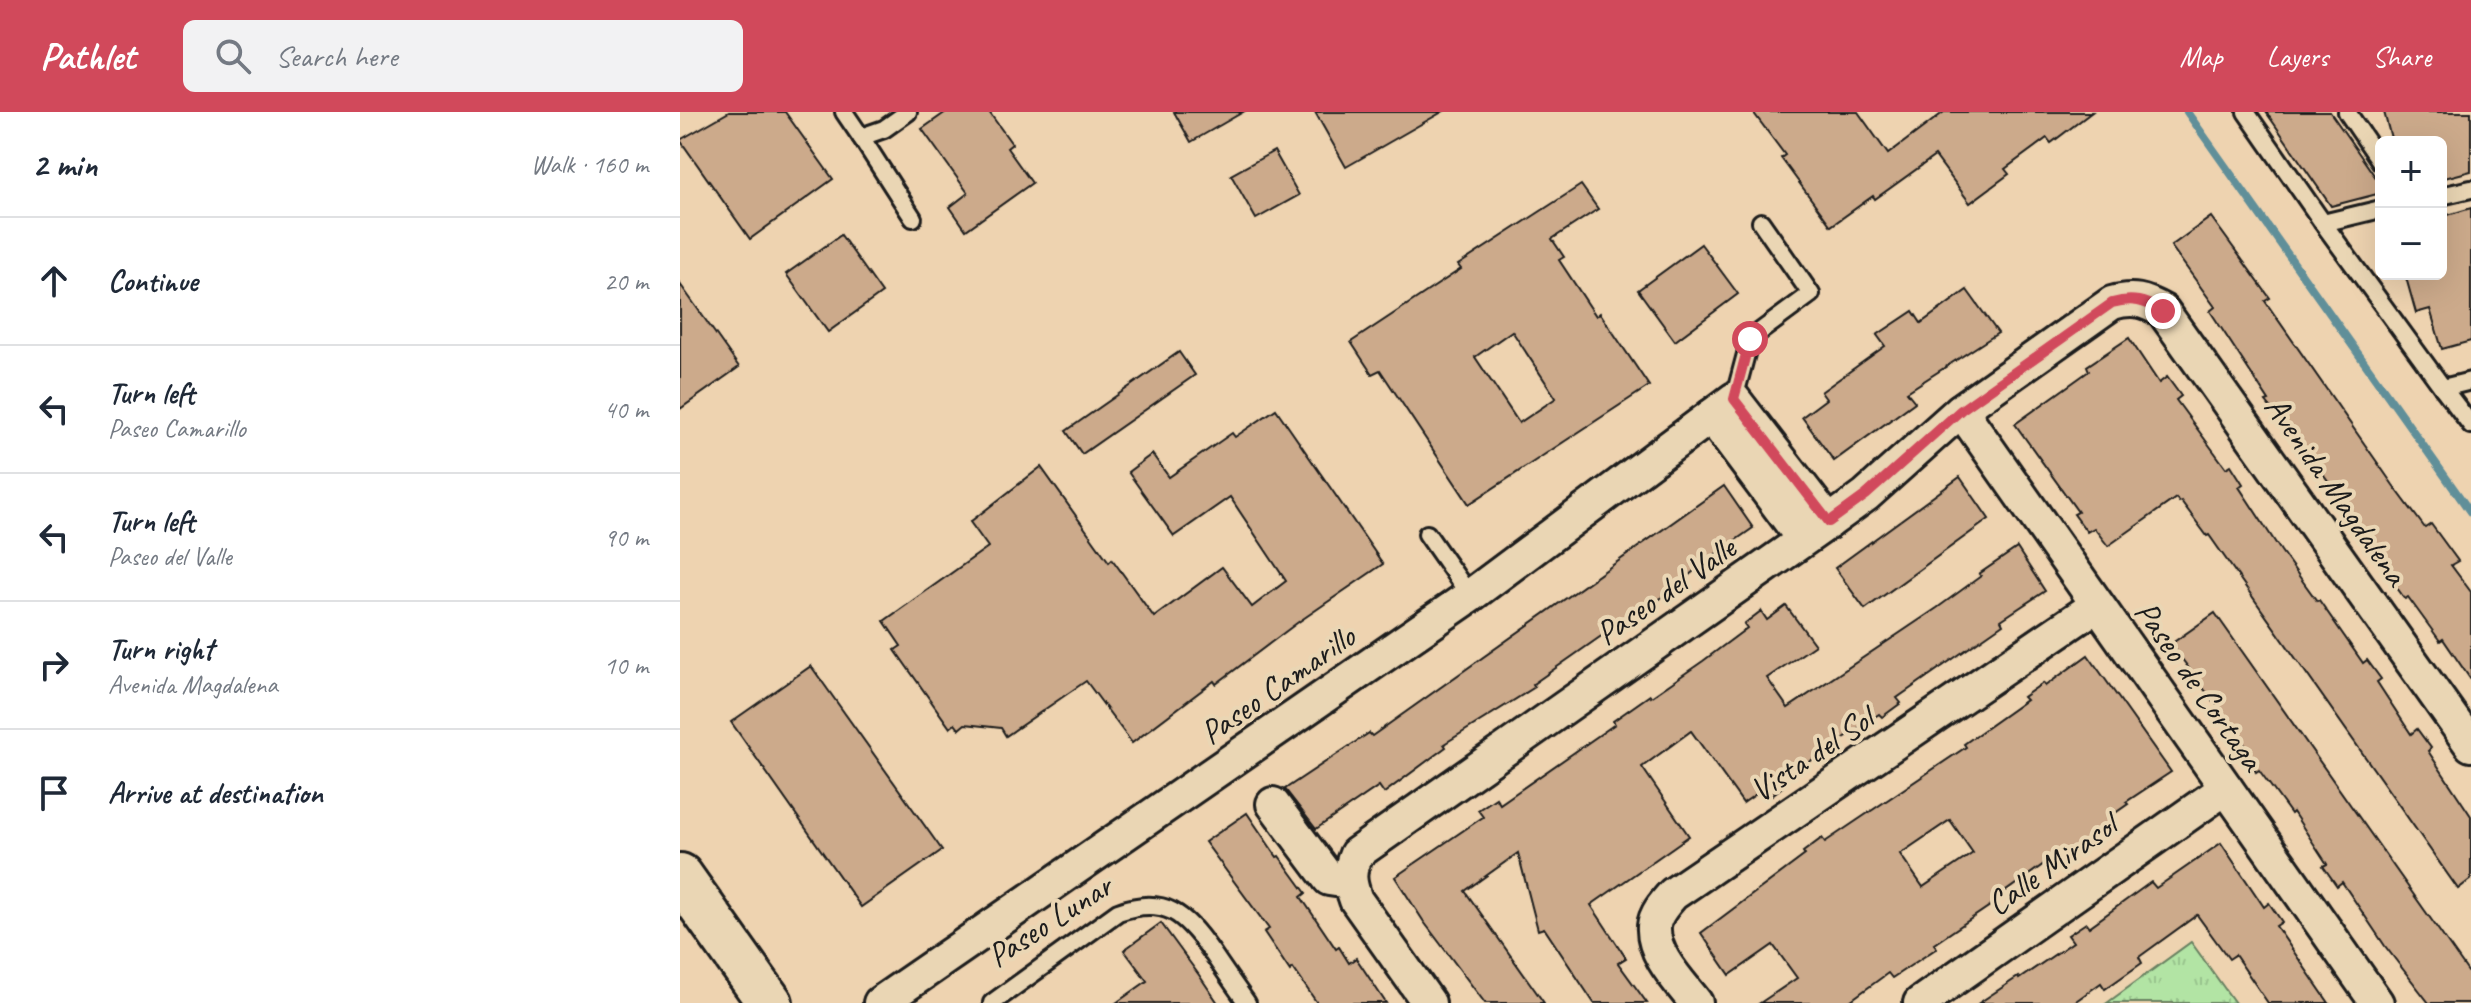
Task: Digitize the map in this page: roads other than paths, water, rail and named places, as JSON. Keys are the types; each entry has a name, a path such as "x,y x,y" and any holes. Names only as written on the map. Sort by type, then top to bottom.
{"main road":[{"path":"680,876 770,1003"}],"street":[{"name":"Paseo del Valle","path":"1349,882 1349,872 1356,854 1866,495 1961,410 2112,303 2127,299"},
{"name":"Avenida Magdalena","path":"2127,299 2142,300 2163,311 2471,745"},
{"path":"1722,408 1816,531"},
{"name":"Paseo Camarillo","path":"880,1003 1470,596 1722,408"},
{"name":"Paseo de Cortaga","path":"1961,410 2377,1003"},
{"name":"Vista del Sol","path":"1696,1003 1664,959 1655,941 1654,925 1659,912 1673,894 2097,605"},
{"name":"Calle Mirasol","path":"1920,1003 2226,788"},
{"path":"1273,804 1329,879 1349,882 1356,900 1429,1003"}],"lane":[{"path":"844,112 913,218"},
{"path":"861,137 884,129 908,112"},
{"path":"2246,112 2471,425"},
{"path":"2347,112 2375,153"},
{"path":"2447,195 2471,189"},
{"path":"2323,223 2375,210"},
{"path":"1722,408 1750,339 1811,294 1761,222"},
{"path":"2443,388 2471,381"},
{"path":"1427,534 1470,596"},
{"name":"Paseo Lunar","path":"992,1003 1118,912 1136,906 1155,905 1179,913 1193,925 1247,1003"}],"waterway":[{"path":"2187,112 2471,513"}]}
